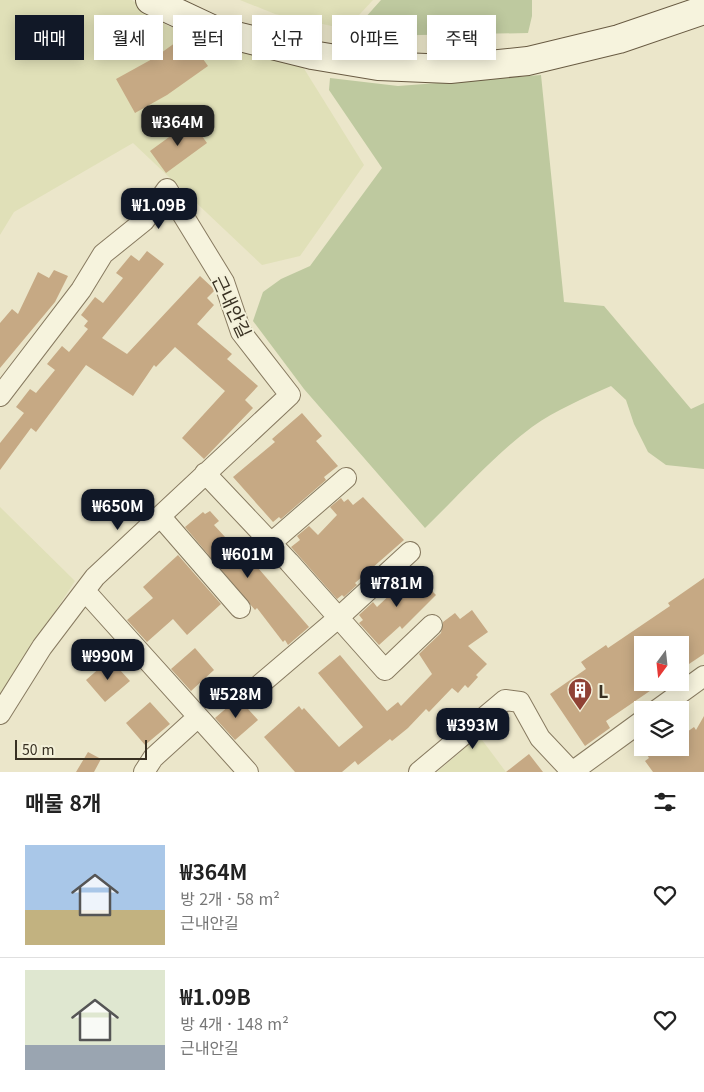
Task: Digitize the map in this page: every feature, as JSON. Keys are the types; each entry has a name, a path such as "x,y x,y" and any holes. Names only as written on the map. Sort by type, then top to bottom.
{"street":[{"path":"150,0 216,31 312,56 378,66 450,69 528,61 619,39 704,10"},
{"name":"근내안길","path":"0,396 81,290 103,254 144,221 167,189 224,282 241,332 290,395 95,577 42,647 0,714"},
{"path":"205,473 272,543 385,670 432,625"},
{"path":"272,543 346,478"},
{"path":"160,516 240,608"},
{"path":"256,688 338,619 410,552"},
{"path":"85,591 248,772"},
{"path":"669,701 704,676"},
{"path":"419,772 505,700 520,702 540,738 572,772 634,727"},
{"path":"144,772 153,758 198,717"}],"green space":[{"path":"0,0 132,0 153,15 94,15 94,60 163,60 163,22 173,28 173,60 242,60 242,48 252,52 252,60 280,60 303,67 364,165 300,256 262,265 133,143 14,212 0,235"},
{"path":"240,0 373,0 359,15 332,15 332,26 322,24 322,15 275,14"},
{"path":"381,0 532,0 532,16 528,33 496,34 496,15 427,15 427,35 417,35 417,15 368,15"},
{"path":"541,75 564,302 604,306 691,409 704,403 704,469 666,465 648,452 634,424 626,400 611,386 560,410 532,427 490,463 425,528 304,389 253,321 263,292 281,279 310,266 382,168 329,90 330,78 398,86"},
{"path":"0,507 75,581 0,696"},
{"path":"479,736 506,772 437,772"}],"building":[{"path":"173,44 173,60 204,60 208,66 167,95 135,113 116,79 150,60 163,60 163,52"},
{"path":"191,121 207,143 166,173 150,151"},
{"path":"147,251 164,264 102,338 127,354 200,276 214,289 207,298 214,305 197,324 232,354 227,359 258,386 245,400 253,408 204,459 182,438 225,391 175,347 156,367 154,365 133,396 86,365 36,432 31,428 0,470 0,443 24,413 16,407 30,389 36,393 55,370 47,364 62,346 69,352 88,329 84,326 88,321 81,315 95,297 103,303 123,278 116,273 131,255 139,261"},
{"path":"54,270 68,276 55,302 0,368 0,323 12,309 18,314 38,272 49,278"},
{"path":"302,413 322,436 316,441 338,466 324,477 326,480 281,519 279,517 273,522 233,477 275,442 272,439"},
{"path":"363,497 404,540 355,583 357,585 344,597 342,595 337,599 291,547 300,540 297,536 309,526 318,535 337,515 330,507 341,498 344,502 348,499 353,505"},
{"path":"210,511 219,521 214,525 237,550 240,547 309,627 288,645 285,640 283,642 257,608 255,610 185,527 203,512 205,514"},
{"path":"178,555 221,604 187,635 173,619 147,642 127,620 153,598 143,587"},
{"path":"407,571 410,575 413,572 436,595 402,629 400,626 379,645 359,623 363,620 359,615 373,602 377,607 398,587 394,583"},
{"path":"704,578 704,654 689,664 689,636 634,636 634,691 650,691 606,721 610,728 585,746 550,694 586,669 581,662 606,645 608,648 670,606 668,603"},
{"path":"472,610 488,632 468,646 487,664 476,675 478,677 468,688 465,685 458,693 452,688 429,712 426,709 408,728 392,741 390,739 358,765 355,761 342,772 295,772 264,737 299,706 302,710 304,708 339,747 363,727 318,673 340,655 387,711 398,702 401,706 432,674 419,654 441,633 443,622 455,613 460,619"},
{"path":"195,648 214,670 191,691 171,669"},
{"path":"110,659 130,681 105,702 86,680"},
{"path":"238,698 258,720 235,740 215,718"},
{"path":"150,702 170,724 145,745 126,723"},
{"path":"704,716 704,772 653,772 645,761 649,758 648,756 689,756 689,731 694,727 696,730"},
{"path":"88,752 101,759 94,772 76,772"},
{"path":"529,754 543,772 506,772"}],"place":[{"name":"L","path":"580,711"}]}
